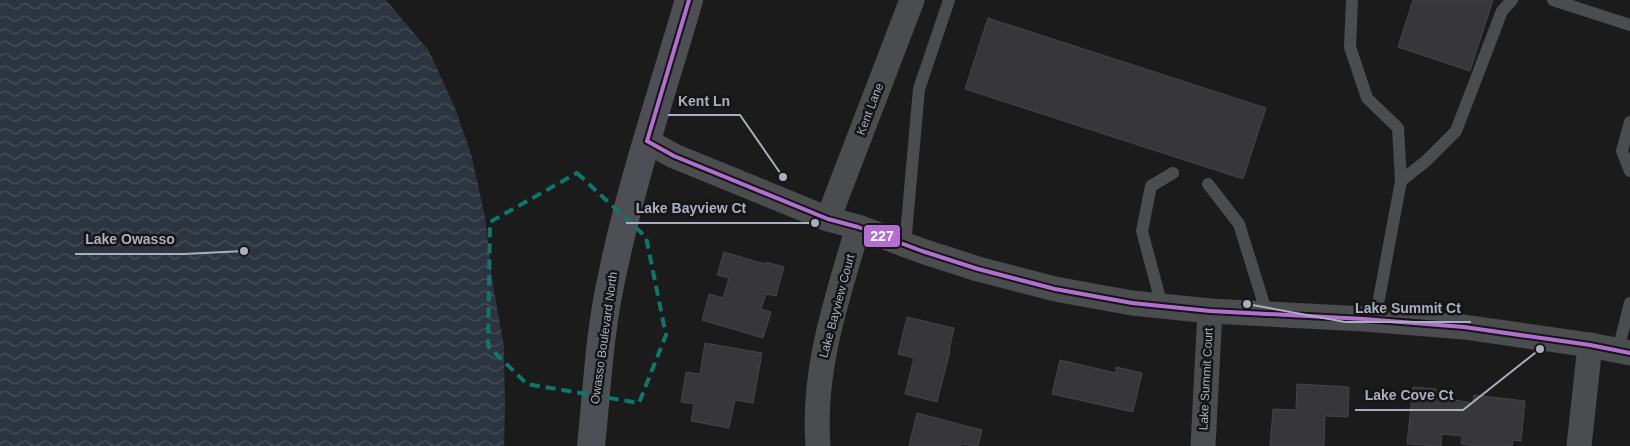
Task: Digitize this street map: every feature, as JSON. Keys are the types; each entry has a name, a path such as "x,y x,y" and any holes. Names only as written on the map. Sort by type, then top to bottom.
{"street":[{"name":"Owasso Boulevard North","path":"591,446 603,329 610,282 621,236 689,0"},
{"name":"Kent Lane","path":"828,218 912,0"},
{"path":"648,141 674,156 828,218 978,269 1055,289 1132,303 1210,311 1464,327 1590,345 1624,352"},
{"name":"Lake Bayview Court","path":"818,446 817,399 822,357 858,227"},
{"name":"Lake Summit Court","path":"1203,446 1210,311"},
{"path":"1579,446 1590,345"}],"lane":[{"path":"905,245 919,89 949,0"},
{"path":"1352,0 1350,47 1367,98 1398,128 1401,181 1376,320"},
{"path":"1401,181 1426,161 1456,131 1502,11 1512,0"},
{"path":"1553,0 1630,26"},
{"path":"1630,122 1622,150 1630,171"},
{"path":"1162,306 1142,231 1151,186 1174,173"},
{"path":"1208,184 1239,224 1267,314"},
{"path":"1624,352 1630,303"}],"highlighted area":[{"path":"577,173 646,237 666,335 639,403 527,384 488,346 490,222"}],"water":[{"path":"0,0 386,0 429,51 455,108 471,154 485,217 493,285 504,347 504,446 0,446"}],"building":[{"path":"1413,0 1493,0 1470,71 1398,47"},
{"path":"988,18 1266,108 1243,179 965,89"},
{"path":"724,252 765,264 766,262 784,267 776,296 766,294 761,309 771,312 763,338 702,320 709,294 723,298 729,278 717,275"},
{"path":"907,317 954,328 937,402 905,394 914,358 898,354"},
{"path":"705,343 762,353 753,403 735,400 729,428 691,421 694,404 681,402 686,372 700,374"},
{"path":"1060,360 1116,373 1116,367 1142,373 1133,412 1052,394"},
{"path":"1297,384 1349,387 1348,417 1325,416 1324,446 1270,446 1273,409 1296,410"},
{"path":"1413,387 1436,389 1436,396 1473,403 1474,395 1525,401 1521,441 1513,440 1512,446 1477,446 1461,444 1462,436 1442,434 1441,446 1407,444"},
{"path":"917,413 982,430 978,446 961,444 961,446 909,446"}],"transit line":[{"name":"227","path":"647,141 689,0"},
{"name":"227","path":"647,141 674,156 828,219 858,227 922,251 978,269 1055,289 1132,303 1210,311 1364,319 1464,327 1590,345 1630,353"}],"place":[{"name":"Kent Ln","path":"783,177"},
{"name":"Lake Bayview Ct","path":"815,223"},
{"name":"Lake Owasso","path":"244,251"},
{"name":"Lake Summit Ct","path":"1247,304"},
{"name":"Lake Cove Ct","path":"1540,349"}]}
